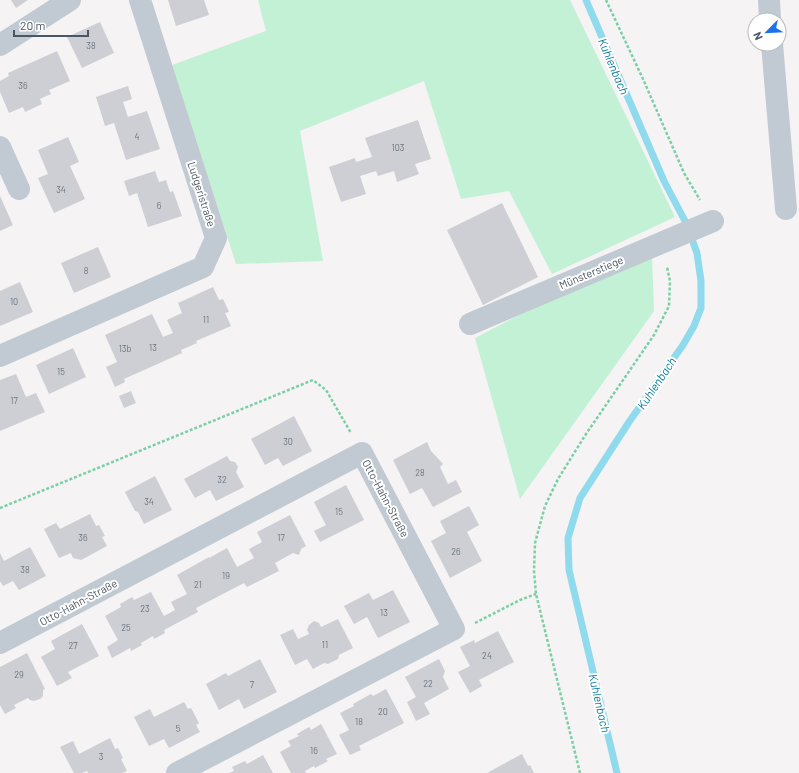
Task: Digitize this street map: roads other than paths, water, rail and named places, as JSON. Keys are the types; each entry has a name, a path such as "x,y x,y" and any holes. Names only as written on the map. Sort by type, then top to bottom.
{"street":[{"path":"0,45 70,0"},
{"name":"Ludgeristraße","path":"0,356 203,267 216,238 140,0"},
{"path":"769,0 770,12"},
{"path":"773,52 786,209"},
{"path":"0,147 19,189"},
{"name":"Münsterstiege","path":"470,324 709,223"},
{"name":"Otto-Hahn-Straße","path":"0,643 362,453 454,629 177,773"}],"waterway":[{"name":"Kuhlenbach","path":"586,0 664,181 686,223 697,253 701,281 701,308 694,326 683,345 629,422 580,498 568,538 569,570 617,773"}]}
